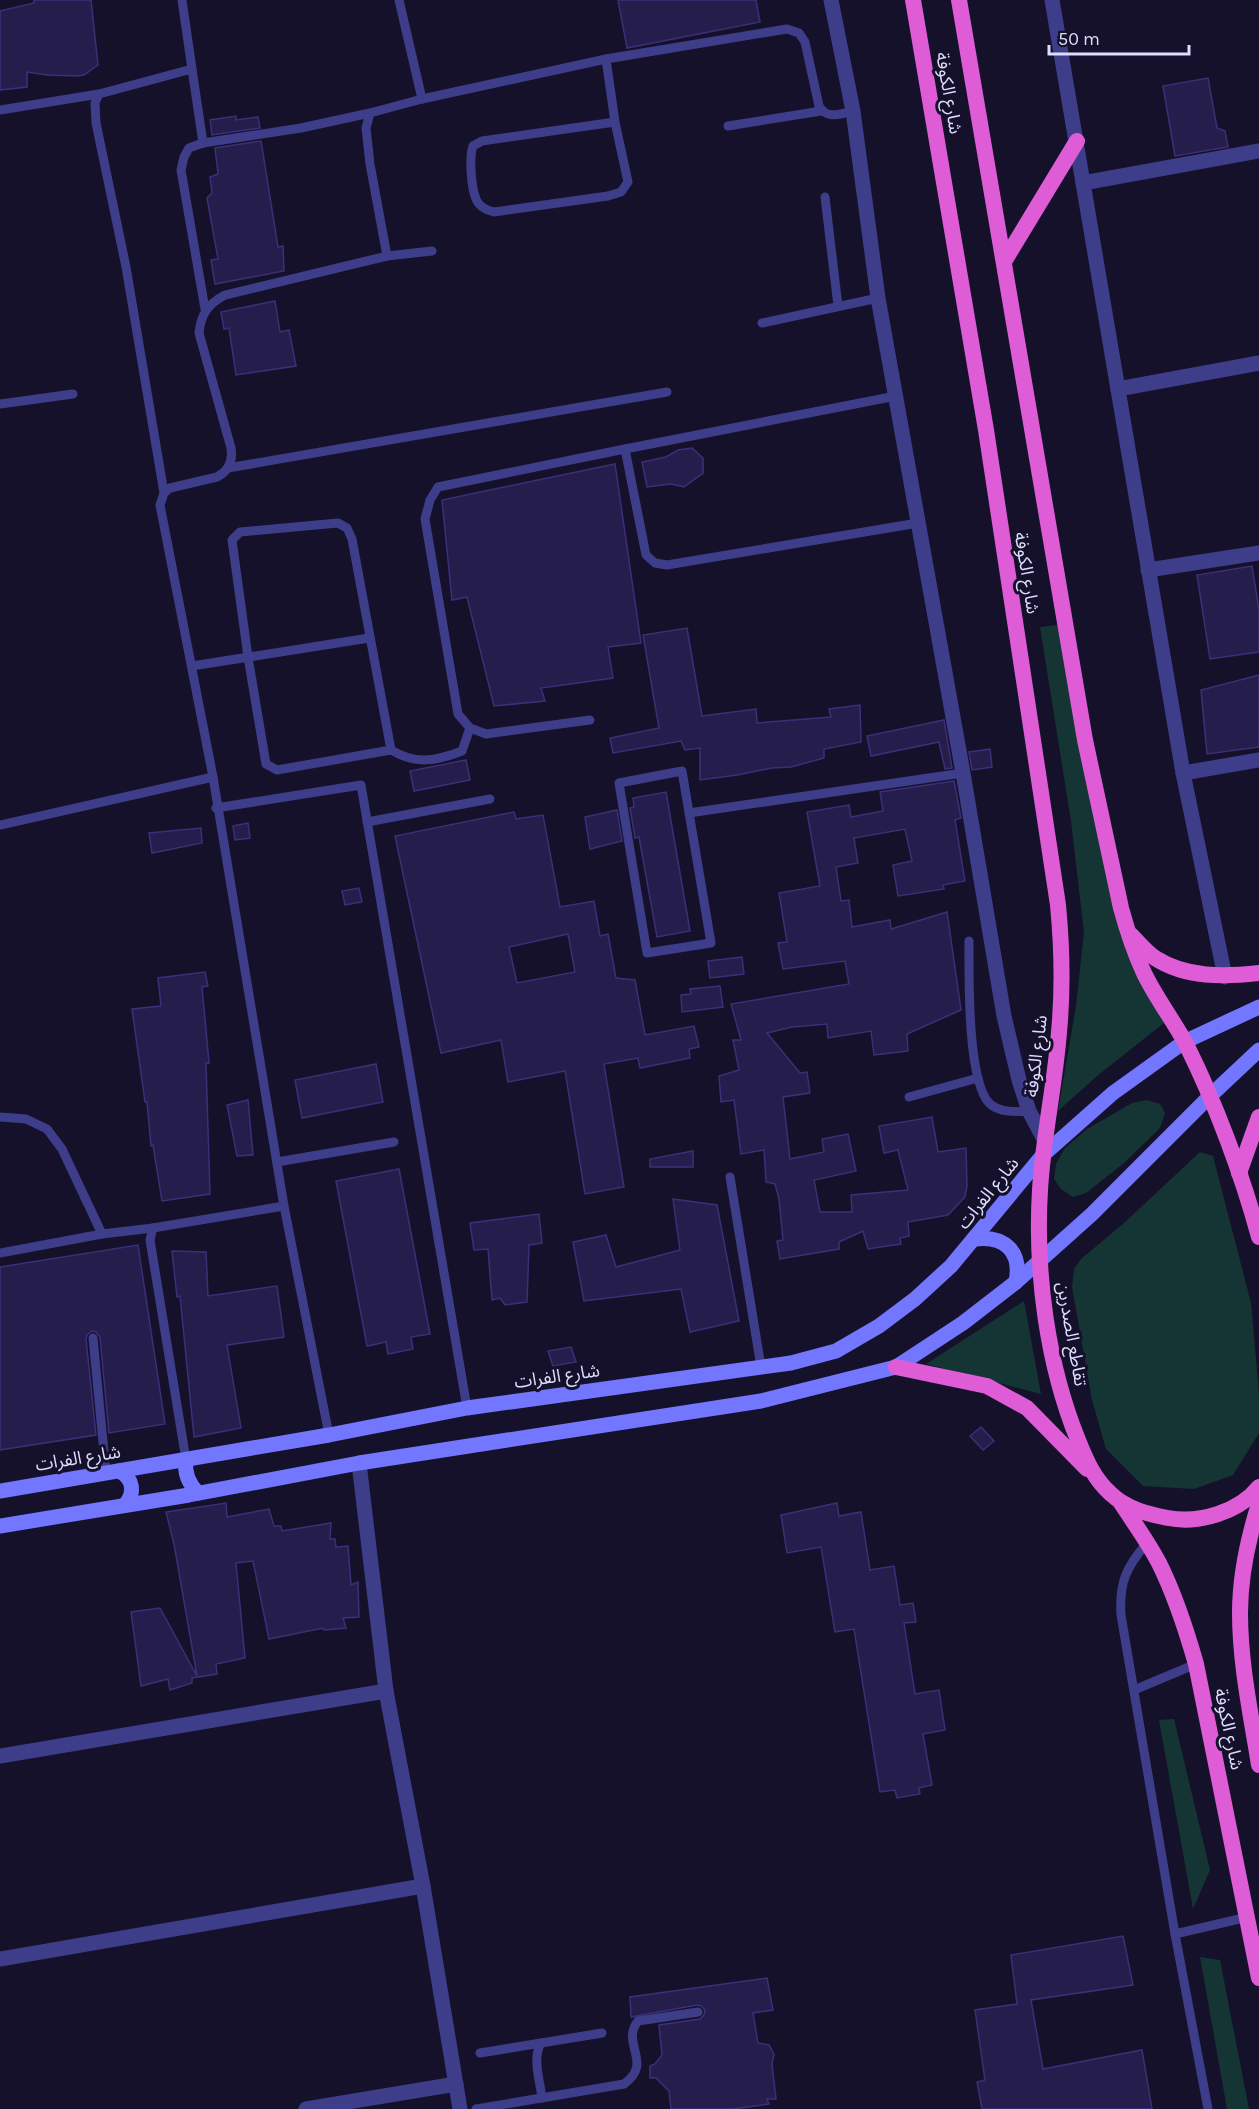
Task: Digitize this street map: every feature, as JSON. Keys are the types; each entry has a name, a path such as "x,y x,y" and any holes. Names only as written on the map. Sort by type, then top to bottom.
{"highway":[{"name":"شارع الكوفة","path":"913,0 986,430 1058,905 1061,936 1061,1001 1059,1034 1044,1148"},
{"name":"شارع الكوفة","path":"959,0 1085,740 1127,931 1144,973 1184,1042 1210,1096"},
{"path":"1005,260 1077,141"},
{"path":"1127,931 1154,957 1179,970 1225,977 1259,973"},
{"path":"1210,1096 1242,1180 1259,1237"},
{"path":"1242,1180 1259,1117"},
{"name":"تقاطع الصدرين","path":"1044,1148 1039,1218 1041,1258 1044,1304 1059,1384 1071,1423 1087,1461 1100,1483 1121,1502"},
{"path":"896,1366 987,1386 1027,1408 1100,1483"},
{"path":"1121,1502 1147,1514 1175,1520 1203,1518 1231,1509 1259,1487"},
{"name":"شارع الكوفة","path":"1121,1502 1147,1543 1174,1596 1186,1629 1196,1664 1259,1978"},
{"name":"شارع الكوفة","path":"1259,1504 1242,1576 1240,1612 1242,1648 1259,1765"}],"main road":[{"name":"شارع الفرات","path":"0,1491 329,1435 467,1408 791,1363 836,1351 879,1326 934,1283 975,1239 1044,1148 1113,1093 1184,1042 1259,1007"},
{"path":"0,1526 198,1494 359,1463 761,1401 896,1366 963,1323 1016,1282 1092,1214 1259,1050"},
{"path":"1242,1180 1259,1200"},
{"path":"975,1239 988,1237 1000,1240 1009,1247 1016,1258 1018,1270 1016,1282"},
{"path":"186,1460 187,1476 198,1494"},
{"path":"113,1472 129,1478 132,1495 125,1505"}],"street":[{"path":"831,0 853,111 878,298 1004,1016 1013,1059 1029,1111 1044,1148"},
{"path":"1052,0 1183,773 1225,977"},
{"path":"1083,183 1259,150"},
{"path":"1118,389 1259,363"},
{"path":"1149,570 1259,553"},
{"path":"1183,773 1259,760"},
{"path":"359,1463 387,1691 423,1886 460,2109"},
{"path":"0,1756 387,1691"},
{"path":"0,1959 423,1886"},
{"path":"306,2109 456,2084"}],"lane":[{"path":"182,0 203,143"},
{"path":"399,0 423,99"},
{"path":"205,309 181,170 189,148 203,143 301,128 606,59 787,29 798,33 805,42 822,111 832,116 853,111"},
{"path":"606,59 615,122 628,182 621,192 608,196 495,212 483,209 476,198 469,157 472,146 482,141 615,122"},
{"path":"0,110 99,94 192,69"},
{"path":"99,94 95,103 96,123 126,267 164,493 160,505 213,777 216,808 284,1206 329,1435"},
{"path":"728,126 822,111"},
{"path":"370,113 366,128 370,164 387,256"},
{"path":"825,197 838,306"},
{"path":"164,493 176,486 217,477 228,468 231,462 231,448 199,333 200,321 205,309 225,295 387,256 432,251"},
{"path":"762,323 878,298"},
{"path":"228,468 667,392"},
{"path":"0,404 73,394"},
{"path":"590,720 486,734 470,728 458,714 425,519 430,500 438,488 896,396"},
{"path":"626,449 646,555 655,563 667,565 918,523"},
{"path":"391,750 352,539 347,528 338,523 240,532 232,540 266,764 277,770 391,750 405,758 417,760 446,757 462,750 470,728"},
{"path":"192,666 369,638"},
{"path":"682,771 689,813 711,943 647,952 620,783 682,771"},
{"path":"689,813 963,773"},
{"path":"0,825 213,777"},
{"path":"216,808 361,785 467,1408"},
{"path":"367,822 490,799"},
{"path":"969,941 972,1039 978,1078 989,1102 1015,1113 1029,1111"},
{"path":"909,1097 978,1078"},
{"path":"0,1117 26,1119 47,1130 63,1149 102,1234"},
{"path":"277,1162 394,1142"},
{"path":"730,1178 760,1367"},
{"path":"0,1253 102,1234 153,1228 284,1206"},
{"path":"153,1228 150,1240 186,1460"},
{"path":"93,1338 113,1472"},
{"path":"1147,1543 1133,1558 1125,1577 1119,1595 1121,1615 1175,1934 1208,2109"},
{"path":"1134,1690 1196,1664"},
{"path":"1175,1934 1248,1917"},
{"path":"476,2109 624,2084 633,2078 638,2069 632,2033 638,2021 698,2012"},
{"path":"480,2053 602,2033"},
{"path":"541,2043 537,2049 537,2058 542,2098"}],"green space":[{"path":"1058,625 1125,921 1164,1023 1097,1076 1058,1111 1076,1006 1084,932 1071,821 1040,627"},
{"path":"1147,1100 1160,1104 1165,1113 1160,1128 1124,1163 1086,1193 1073,1197 1061,1189 1054,1179 1056,1164 1065,1148 1087,1129 1132,1103"},
{"path":"1200,1152 1213,1156 1251,1303 1259,1393 1259,1433 1233,1475 1194,1489 1143,1486 1106,1449 1092,1400 1072,1287 1074,1269 1081,1259 1124,1223"},
{"path":"1024,1301 1041,1394 926,1364"},
{"path":"1174,1719 1210,1870 1193,1909 1159,1720"},
{"path":"1200,1957 1220,1960 1249,2109 1227,2109"}],"building":[{"path":"34,0 91,0 98,65 84,75 77,76 27,72 27,87 0,90 0,11 34,3"},
{"path":"618,0 756,0 760,22 627,48"},
{"path":"1208,78 1217,128 1225,131 1228,147 1175,156 1163,86"},
{"path":"236,116 236,120 258,117 260,128 212,135 210,120"},
{"path":"261,141 278,247 283,246 284,271 215,284 211,260 218,259 207,198 212,193 210,177 218,174 215,148"},
{"path":"275,301 280,332 289,330 296,366 236,375 229,328 224,329 221,312"},
{"path":"692,448 703,458 703,473 684,487 671,484 647,487 642,462 666,457 678,450"},
{"path":"615,464 641,643 608,647 613,678 541,688 545,701 494,706 467,597 452,600 442,500"},
{"path":"1252,566 1259,610 1259,652 1210,659 1197,575"},
{"path":"687,628 702,716 756,709 757,723 831,717 829,709 860,705 861,742 824,749 824,758 791,767 700,780 700,748 685,750 681,741 613,753 610,738 659,728 643,635"},
{"path":"1259,675 1259,747 1207,754 1201,690"},
{"path":"944,720 952,768 945,769 939,742 871,756 867,736"},
{"path":"990,749 992,767 972,770 969,752"},
{"path":"466,760 470,780 414,791 410,771"},
{"path":"954,781 961,818 955,820 965,881 943,885 944,889 898,896 893,865 912,861 905,829 854,838 858,863 836,867 841,901 849,900 852,927 890,920 891,929 947,912 961,1010 907,1034 908,1051 874,1055 871,1031 828,1038 827,1024 792,1027 767,1033 800,1073 807,1072 810,1093 783,1097 790,1159 824,1152 822,1139 848,1134 856,1171 814,1180 820,1212 852,1212 851,1195 908,1190 898,1150 884,1153 879,1126 932,1117 938,1152 966,1148 965,1197 948,1215 908,1222 909,1236 900,1238 901,1244 868,1249 863,1231 839,1242 839,1249 780,1259 777,1241 783,1240 779,1199 775,1184 766,1182 764,1150 741,1154 734,1100 721,1102 719,1076 739,1070 733,1040 741,1040 731,1004 849,984 845,961 783,969 778,943 787,942 779,893 820,886 807,812 849,805 851,817 883,811 880,792"},
{"path":"666,792 690,931 657,937 639,837 635,838 630,808 634,807 633,798"},
{"path":"617,810 622,841 590,849 585,817"},
{"path":"514,812 516,819 543,815 560,907 594,901 600,936 608,934 616,978 635,980 645,1035 694,1026 699,1047 689,1049 690,1058 640,1068 638,1058 604,1064 624,1187 585,1194 565,1071 508,1082 501,1040 441,1053 395,836","holes":["568,934 575,972 517,983 509,947"]},
{"path":"248,823 250,838 235,840 233,826"},
{"path":"201,828 202,843 152,853 149,833"},
{"path":"359,888 362,902 345,905 342,891"},
{"path":"742,957 744,974 710,978 708,961"},
{"path":"205,972 208,986 202,987 209,1063 206,1063 210,1194 162,1201 153,1145 151,1146 147,1102 145,1102 132,1009 161,1006 158,978"},
{"path":"720,986 723,1007 682,1012 681,995 691,994 690,989"},
{"path":"376,1064 383,1102 302,1118 295,1080"},
{"path":"248,1100 253,1155 237,1156 227,1105"},
{"path":"693,1151 693,1167 650,1167 650,1159"},
{"path":"399,1169 430,1334 411,1337 413,1349 388,1354 386,1342 367,1346 336,1181"},
{"path":"673,1199 717,1205 739,1321 690,1332 681,1289 584,1301 573,1242 606,1235 616,1267 680,1250"},
{"path":"539,1214 542,1243 529,1245 527,1302 505,1305 500,1298 492,1300 488,1249 474,1250 470,1223"},
{"path":"138,1245 165,1424 109,1433 100,1337 92,1331 86,1339 96,1435 0,1450 0,1267"},
{"path":"172,1251 206,1252 208,1296 277,1286 284,1337 227,1345 241,1428 194,1437 180,1296 177,1297"},
{"path":"571,1347 576,1362 553,1366 548,1351"},
{"path":"981,1427 994,1441 983,1450 970,1436"},
{"path":"226,1503 227,1517 269,1509 274,1526 281,1526 282,1531 331,1523 330,1539 335,1539 336,1547 348,1546 351,1585 358,1582 359,1617 343,1618 346,1628 324,1630 323,1628 269,1639 253,1561 236,1563 245,1658 216,1664 217,1674 192,1678 192,1683 170,1690 168,1679 141,1686 131,1612 160,1608 197,1676 174,1544 166,1512"},
{"path":"837,1503 839,1516 861,1512 870,1570 894,1566 900,1605 913,1603 916,1622 904,1623 915,1694 939,1690 945,1730 923,1734 932,1785 919,1788 920,1794 897,1798 895,1790 880,1792 854,1629 835,1632 821,1547 787,1553 781,1515"},
{"path":"1123,1936 1133,1985 1031,2000 1043,2069 1142,2050 1152,2109 982,2109 977,2082 985,2080 975,2010 1017,2004 1011,1955"},
{"path":"767,1978 773,2010 753,2013 758,2043 769,2045 774,2054 772,2064 776,2099 767,2099 769,2104 733,2109 671,2109 669,2091 656,2078 650,2078 650,2066 655,2064 662,2055 659,2025 700,2019 705,2010 697,2005 631,2017 630,1997"}]}
